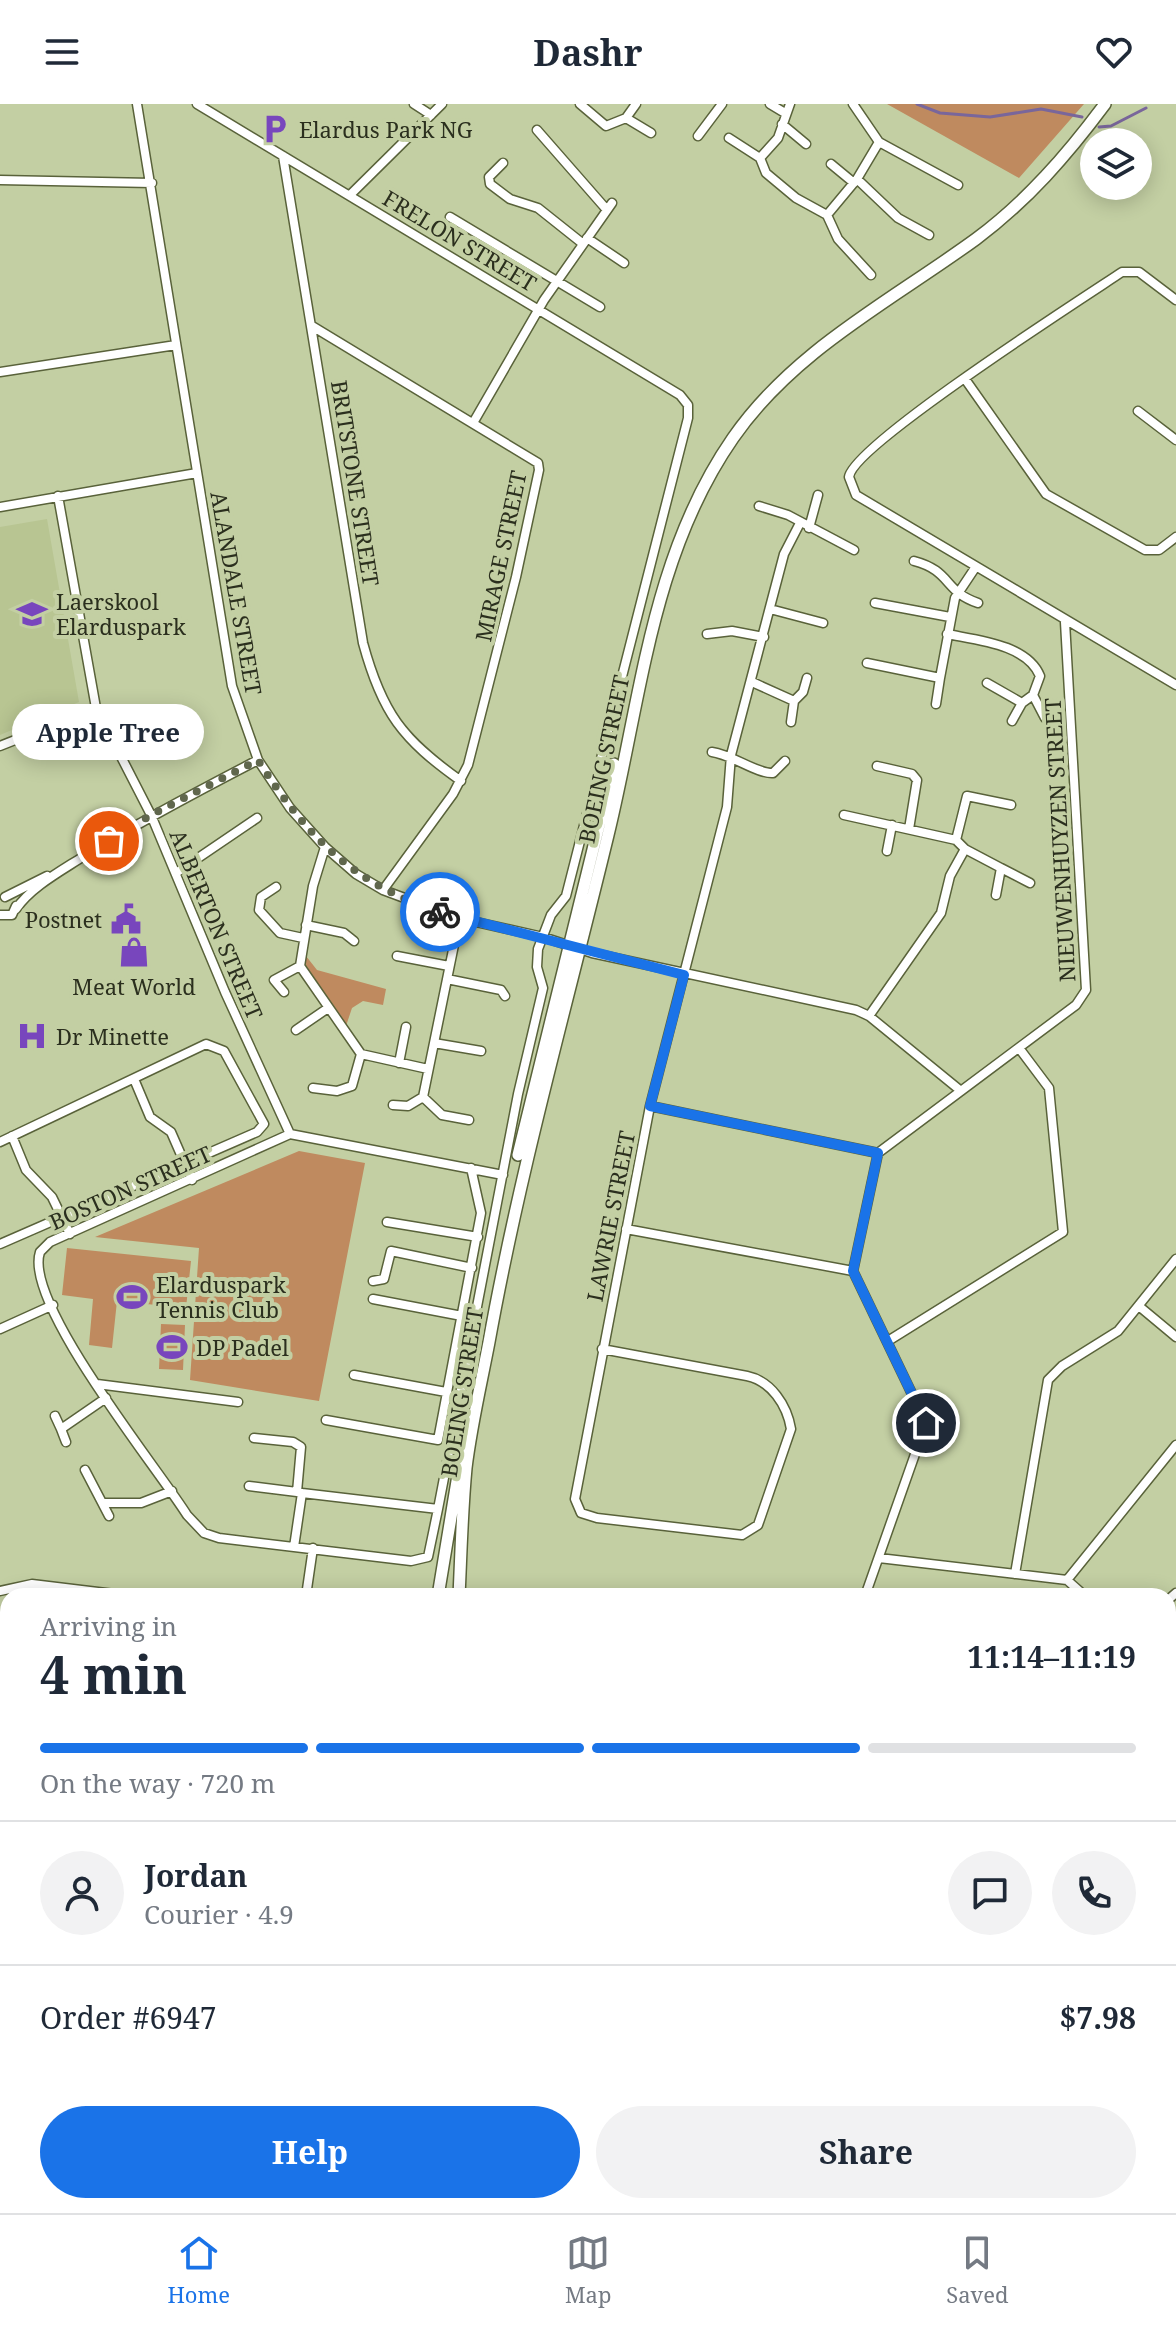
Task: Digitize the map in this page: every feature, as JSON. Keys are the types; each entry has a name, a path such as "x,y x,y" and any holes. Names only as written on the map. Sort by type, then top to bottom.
{"main road":[{"name":"BOEING STREET","path":"439,1588 514,1177 575,949 665,563 679,526 714,458 745,414 795,363 827,335 975,235 1026,192 1097,104"},
{"name":"BOEING STREET","path":"459,1588 466,1469 521,1172 650,637 672,557 704,483 734,437 794,369 978,237 1030,195 1105,104"}],"street":[{"name":"ALANDALE STREET","path":"137,104 232,686 258,760 290,808 325,847 356,874 383,890 458,918 684,975 850,1008 869,1016"},
{"name":"FRELON STREET","path":"197,104 680,395 688,405 688,418"},
{"path":"414,104 431,115"},
{"path":"350,195 442,104"},
{"path":"580,104 606,126 626,118 636,104"},
{"path":"698,136 722,104"},
{"path":"760,158 778,138 787,108 770,104"},
{"path":"853,104 879,142 958,185"},
{"path":"626,118 651,133"},
{"path":"782,124 806,144"},
{"path":"473,423 556,281 609,207 537,130"},
{"path":"729,138 760,158 766,173 796,198 827,215 838,239 871,275"},
{"path":"827,215 856,181 879,142"},
{"name":"BRITSTONE STREET","path":"283,156 363,643 374,684 400,728 433,761 461,781"},
{"path":"503,163 489,177 490,184 510,199 538,208 624,263"},
{"path":"831,164 856,181 898,218 929,235"},
{"path":"0,180 152,183"},
{"path":"450,217 600,307"},
{"path":"1176,300 1139,272 1128,270 919,410 850,471 850,484 856,495 1065,622 1176,685"},
{"name":"MIRAGE STREET","path":"312,326 538,463 540,478 475,742 461,781 383,890"},
{"path":"0,372 176,345"},
{"path":"965,379 1046,494 1145,550 1159,550 1175,538"},
{"path":"1138,411 1176,440"},
{"name":"BOEING STREET","path":"429,1553 543,988 537,963 551,915 566,896 688,418"},
{"path":"0,507 197,473"},
{"name":"LAWRIE STREET","path":"602,1349 761,1379 773,1391 791,1429 758,1525 747,1534 625,1522 587,1516 575,1505 602,1349 650,1106 727,807 731,755 784,554 804,526 818,495"},
{"name":"ALBERTON STREET","path":"58,496 96,708 151,815 290,1134"},
{"path":"759,506 854,550"},
{"path":"914,561 939,570 957,595 978,603"},
{"path":"936,704 950,617 957,595 975,568"},
{"path":"875,603 950,617"},
{"path":"770,609 823,623"},
{"name":"NIEUWENHUYZEN STREET","path":"878,1153 1076,1005 1086,990 1065,622"},
{"path":"707,634 732,631 764,637"},
{"path":"947,634 996,642 1036,667 1040,683 1033,695 1022,703 1012,721"},
{"path":"867,663 940,678"},
{"path":"791,722 794,701 803,692 807,678"},
{"path":"752,682 794,701"},
{"path":"987,683 1022,703"},
{"path":"1033,695 1045,718"},
{"path":"0,746 96,708"},
{"path":"712,752 731,755 766,773 773,773 785,761"},
{"path":"0,915 9,916 27,896 66,868 151,815 258,760"},
{"path":"877,766 912,774 917,780 909,829"},
{"path":"956,840 967,796 1011,805"},
{"path":"844,815 956,840 965,849 1030,883"},
{"path":"176,873 257,818"},
{"path":"887,851 892,825"},
{"path":"325,847 303,938 300,966 361,1054 428,1069"},
{"path":"961,1091 869,1016 941,913 950,876 965,849"},
{"path":"2,898 66,868"},
{"path":"996,895 1001,868"},
{"path":"276,887 261,897 259,910 280,933 303,938"},
{"path":"2,898 14,900 16,909"},
{"path":"306,925 344,933 354,941"},
{"path":"393,1105 408,1106 423,1097 455,940"},
{"path":"397,956 449,966"},
{"path":"284,992 274,980 300,966"},
{"path":"447,979 501,990 505,996"},
{"path":"296,1030 328,1008"},
{"path":"399,1063 406,1027"},
{"path":"434,1043 481,1051"},
{"path":"0,1142 206,1044 217,1045 224,1051 261,1115 262,1129 0,1244"},
{"path":"888,1341 1063,1232 1049,1088 1019,1048"},
{"path":"313,1088 331,1092 352,1086 361,1054"},
{"path":"134,1079 150,1117 171,1132 192,1180"},
{"path":"423,1097 442,1115 469,1120"},
{"path":"650,1106 878,1153 853,1271 926,1423 868,1588"},
{"path":"290,1134 503,1175"},
{"name":"BOSTON STREET","path":"290,1134 50,1242 38,1258 38,1270 69,1343 195,1524 210,1536 416,1561 424,1560 429,1553"},
{"path":"12,1136 26,1170 52,1197 70,1234"},
{"path":"326,1420 434,1442 439,1437 482,1204 471,1168"},
{"path":"387,1222 478,1237"},
{"path":"626,1229 853,1271"},
{"path":"373,1281 384,1279 391,1251 472,1268"},
{"path":"1015,1574 1048,1380 1062,1366 1108,1339 1140,1307 1176,1259"},
{"path":"373,1299 462,1316"},
{"path":"0,1329 53,1305"},
{"path":"1140,1307 1176,1337"},
{"path":"354,1375 446,1392"},
{"path":"97,1384 238,1402"},
{"path":"61,1429 106,1398"},
{"path":"55,1416 66,1442"},
{"path":"254,1438 293,1442 301,1447 294,1547"},
{"path":"1067,1580 1176,1445"},
{"path":"85,1470 109,1516"},
{"path":"249,1486 438,1509"},
{"path":"104,1503 141,1503 172,1491"},
{"path":"307,1588 313,1548"},
{"path":"879,1558 1067,1580 1076,1588"},
{"path":"12,1588 27,1584 41,1588"}],"shaded area":[{"path":"887,104 1084,104 1019,178"},
{"name":"Laerskool Elarduspark","path":"47,519 79,702 0,735 0,527"},
{"path":"306,956 317,970 386,989 383,1005 363,1001 352,1008 346,1026 305,964"},
{"path":"299,1151 365,1163 319,1401 190,1380 199,1248 95,1237"},
{"name":"Elarduspark Tennis Club","path":"67,1248 191,1261 186,1308 117,1301 112,1348 89,1345 93,1299 62,1295"},
{"name":"DP Padel","path":"161,1324 185,1325 183,1370 159,1369"}],"waterway":[{"path":"917,104 940,113 990,117 1041,109 1082,117"},
{"path":"1099,127 1111,126 1146,108"}],"way so far":[{"path":"109,841 151,815 258,760 306,828 356,874 400,898 440,912"}],"place":[{"name":"Elardus Park NG","path":"275,129"},
{"name":"Laerskool Elarduspark","path":"32,614"},
{"name":"Apple Tree","path":"109,841"},
{"name":"Postnet","path":"126,919"},
{"name":"Meat World","path":"134,952"},
{"name":"Dr Minette","path":"32,1036"},
{"name":"Elarduspark Tennis Club","path":"132,1297"},
{"name":"DP Padel","path":"172,1347"}],"route":[{"path":"440,912 684,975 650,1106 878,1153 853,1271 926,1423"}]}
